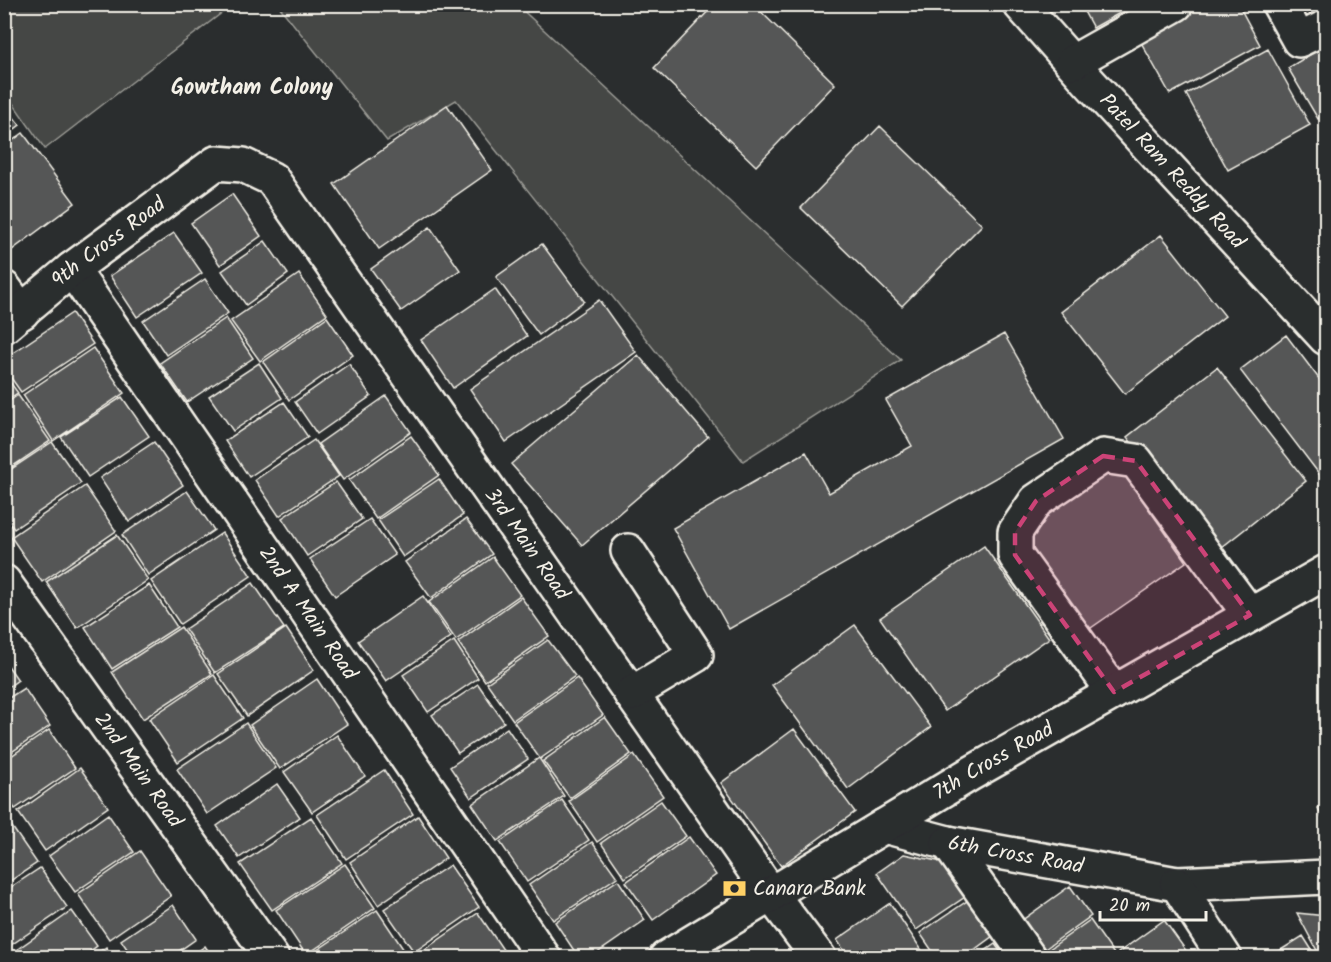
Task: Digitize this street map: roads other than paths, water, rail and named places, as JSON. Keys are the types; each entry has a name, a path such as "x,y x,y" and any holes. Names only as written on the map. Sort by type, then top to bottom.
{"street":[{"name":"Patel Ram Reddy Road","path":"1020,4 1326,338"},
{"path":"1072,62 1176,4"},
{"path":"1279,4 1299,40 1326,27"},
{"name":"9th Cross Road","path":"10,308 72,269 216,163"},
{"name":"3rd Main Road","path":"216,163 243,165 272,179 771,894 819,957"},
{"name":"2nd A Main Road","path":"72,269 544,957"},
{"path":"1114,692 1015,555 1015,532 1036,501 1103,456 1136,461 1250,615"},
{"path":"628,552 696,656 631,694"},
{"name":"7th Cross Road","path":"666,957 884,826 1326,572"},
{"name":"2nd Main Road","path":"4,582 272,957"},
{"name":"6th Cross Road","path":"884,826 948,843 1177,884 1326,877"},
{"path":"948,843 1029,957"},
{"path":"1177,884 1225,957"}],"place":[{"name":"Canara Bank","path":"735,889"}],"district":[{"name":"Gowtham Colony","path":"252,88"}]}
